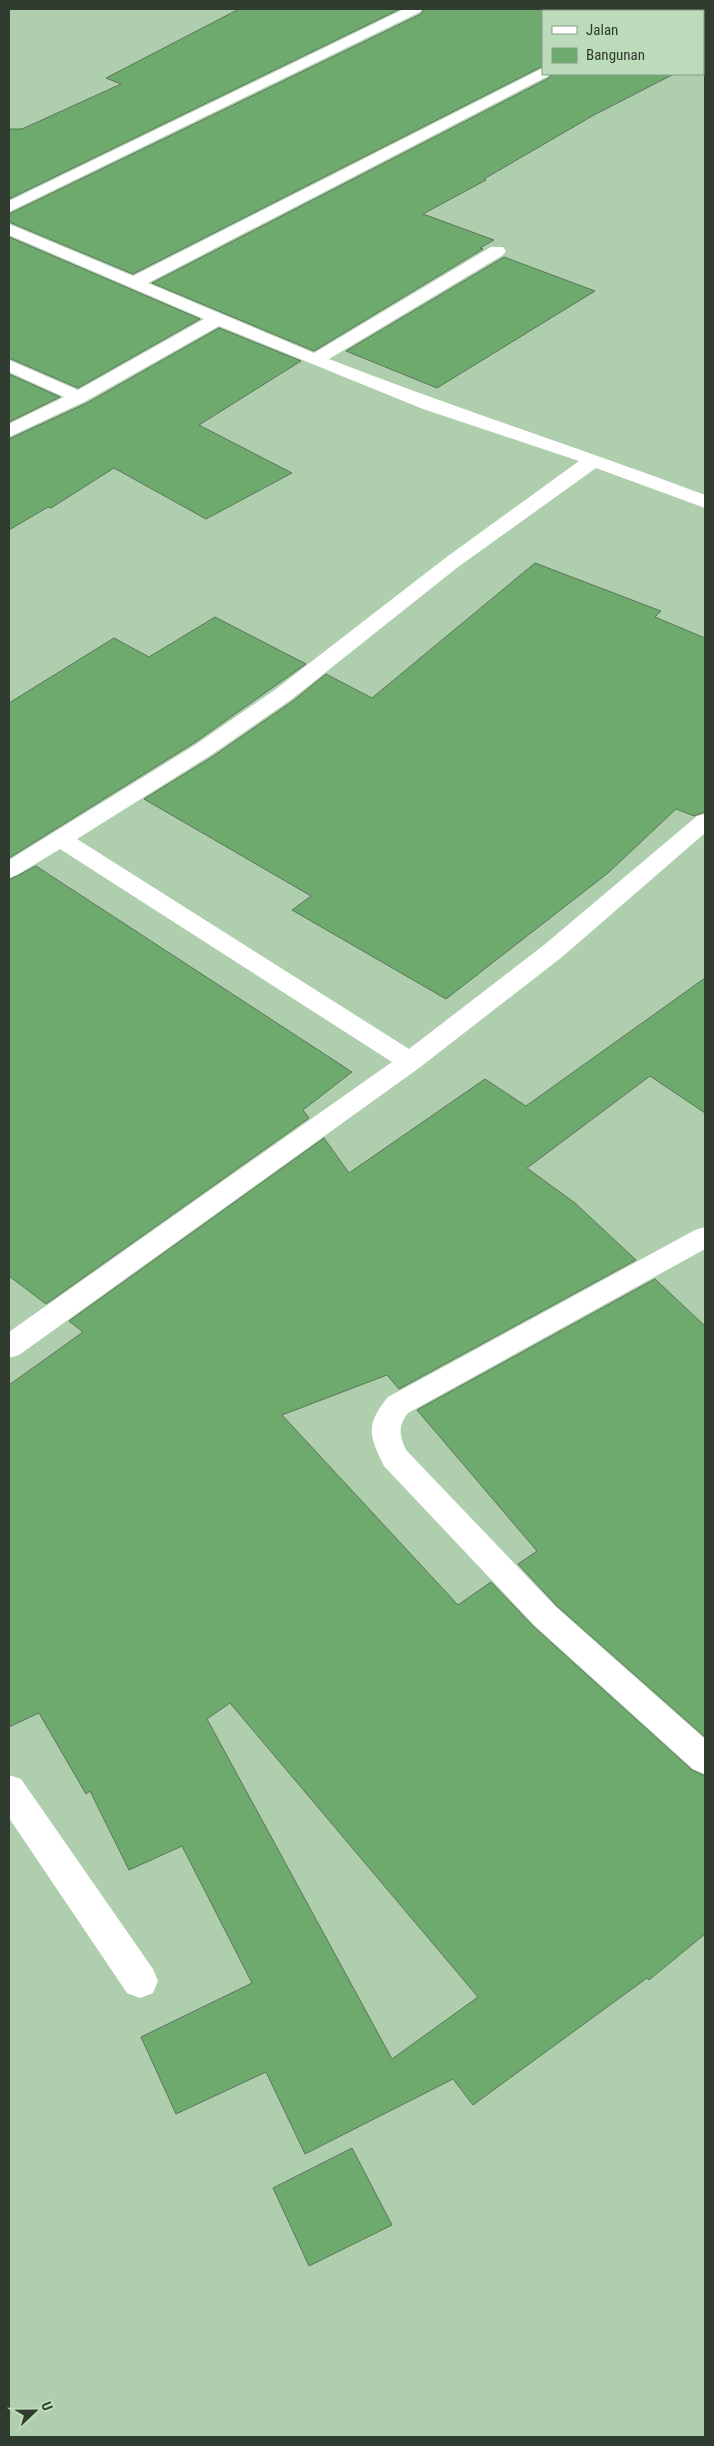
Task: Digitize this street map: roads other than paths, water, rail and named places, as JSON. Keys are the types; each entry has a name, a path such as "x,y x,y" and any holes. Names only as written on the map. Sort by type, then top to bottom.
{"street":[{"path":"9,207 415,9"},
{"path":"134,283 542,73"},
{"path":"9,228 315,360 430,405 594,460 705,502"},
{"path":"315,360 497,251"},
{"path":"9,431 79,396 218,318"},
{"path":"9,365 79,396"},
{"path":"9,870 203,750 284,694 451,562 594,460"},
{"path":"9,1347 410,1062 553,951 705,821"},
{"path":"60,839 410,1062"},
{"path":"705,1237 398,1404 386,1419 384,1435 395,1458 546,1616 705,1759"},
{"path":"9,1790 140,1982"}]}
